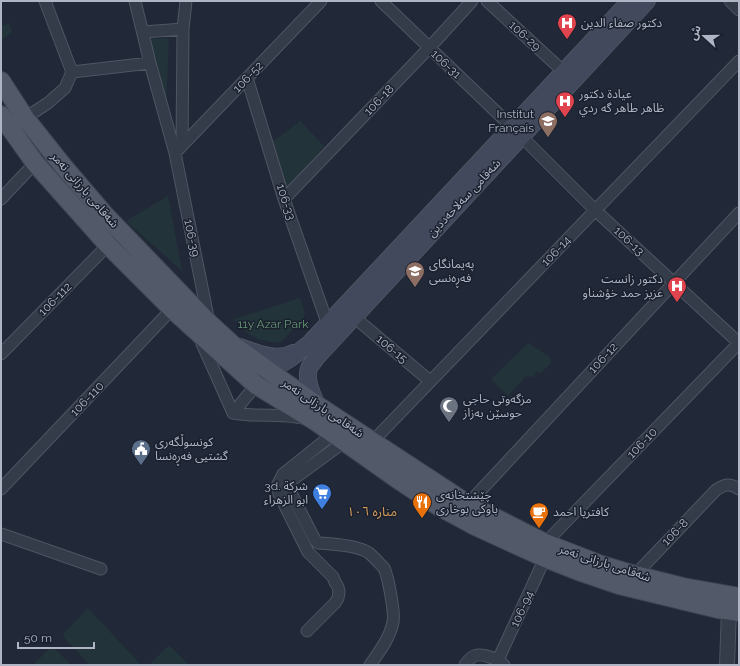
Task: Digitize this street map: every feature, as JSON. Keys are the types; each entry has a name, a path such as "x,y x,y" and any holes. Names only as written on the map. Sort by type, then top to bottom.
{"main road":[{"name":"شەقامی سەلاحەددین","path":"517,132 564,72 630,1"},
{"name":"شەقامی سەلاحەددین","path":"316,413 309,382 308,374 310,367 350,315 451,202 517,132 647,1"},
{"name":"شەقامی بارزانی نەمر","path":"1,80 25,118 64,167 203,327 256,385 373,441 468,504 578,571 619,585 680,600 734,604"},
{"name":"شەقامی بارزانی نەمر","path":"1,115 36,163 108,245 172,309 234,345 269,371 316,413 338,438 400,481 438,506 475,526 545,550 683,587 734,604"},
{"name":"شەقامی سەلاحەددین","path":"269,371 291,358 310,343 328,325 350,315"},
{"path":"234,345 258,354 278,356 290,355 310,343"},
{"path":"256,385 269,371"}],"street":[{"path":"25,118 48,103 65,88 72,72 45,1"},
{"path":"135,1 150,63 178,149"},
{"path":"178,149 183,28 186,1"},
{"name":"106-52","path":"178,149 321,1"},
{"name":"106-31","path":"381,1 517,132"},
{"name":"106-18","path":"284,199 472,1"},
{"name":"106-29","path":"487,1 564,72"},
{"path":"730,1 739,10"},
{"path":"143,32 183,28"},
{"name":"106-14","path":"373,441 739,60"},
{"path":"72,72 150,63"},
{"name":"106-33","path":"247,78 284,199 328,325"},
{"name":"106-13","path":"517,132 595,210 739,343"},
{"name":"106-39","path":"178,149 203,327 233,413"},
{"path":"1,199 36,163"},
{"name":"106-12","path":"468,504 739,213"},
{"name":"106-112","path":"1,354 108,245"},
{"name":"106-110","path":"1,489 172,309"},
{"name":"106-15","path":"350,315 430,381"},
{"name":"106-10","path":"545,550 553,535 739,343"},
{"path":"233,413 256,385"},
{"path":"233,413 292,416 316,413"},
{"path":"307,631 335,603 338,598 338,587 332,577 308,552 279,494 278,484 283,474 338,438"},
{"path":"338,438 292,480 290,483 290,489 315,540 318,543 352,547 368,552 384,568 393,606 393,622 389,636 370,665"},
{"name":"106-8","path":"635,575 716,490 722,486 729,485 735,486 739,489"},
{"path":"1,534 101,569"},
{"name":"106-94","path":"501,662 545,550"},
{"path":"727,665 734,604"},
{"path":"465,665 468,660 479,654 501,662"}],"green space":[{"path":"9,23 12,33 1,40 1,26"},
{"path":"169,38 166,111 148,39"},
{"path":"300,121 324,146 287,189 273,142"},
{"path":"168,196 182,271 126,221"},
{"name":"11y Azar Park","path":"300,298 305,314 303,319 282,341 275,343 258,339 247,333 234,319"},
{"path":"528,343 550,357 551,363 541,373 536,372 533,377 526,376 508,396 491,379"},
{"path":"88,608 141,665 90,665 65,639 63,634"},
{"path":"169,645 189,665 149,665"},
{"path":"52,646 71,665 33,665"}],"place":[{"name":"دكتور صفاء الدين","path":"567,40"},
{"name":"عيادة دكتور ظاهر طاهر گه ردي","path":"565,118"},
{"name":"Institut Français","path":"548,138"},
{"name":"پەیمانگای فەڕەنسی","path":"415,288"},
{"name":"دكتور زانست عزيز حمد خؤشناو","path":"677,303"},
{"name":"مزگەوتی حاجی حوسێن بەزاز","path":"449,423"},
{"name":"کونسوڵگەری گشتیی فەڕەنسا","path":"141,466"},
{"name":"3d. شركة ابو الزهراء","path":"322,510"},
{"name":"چێشتخانەی باوكی بوخاری","path":"422,519"},
{"name":"كافتريا احمد","path":"539,529"}],"district":[{"name":"منارە ١٠٦","path":"372,511"}]}
